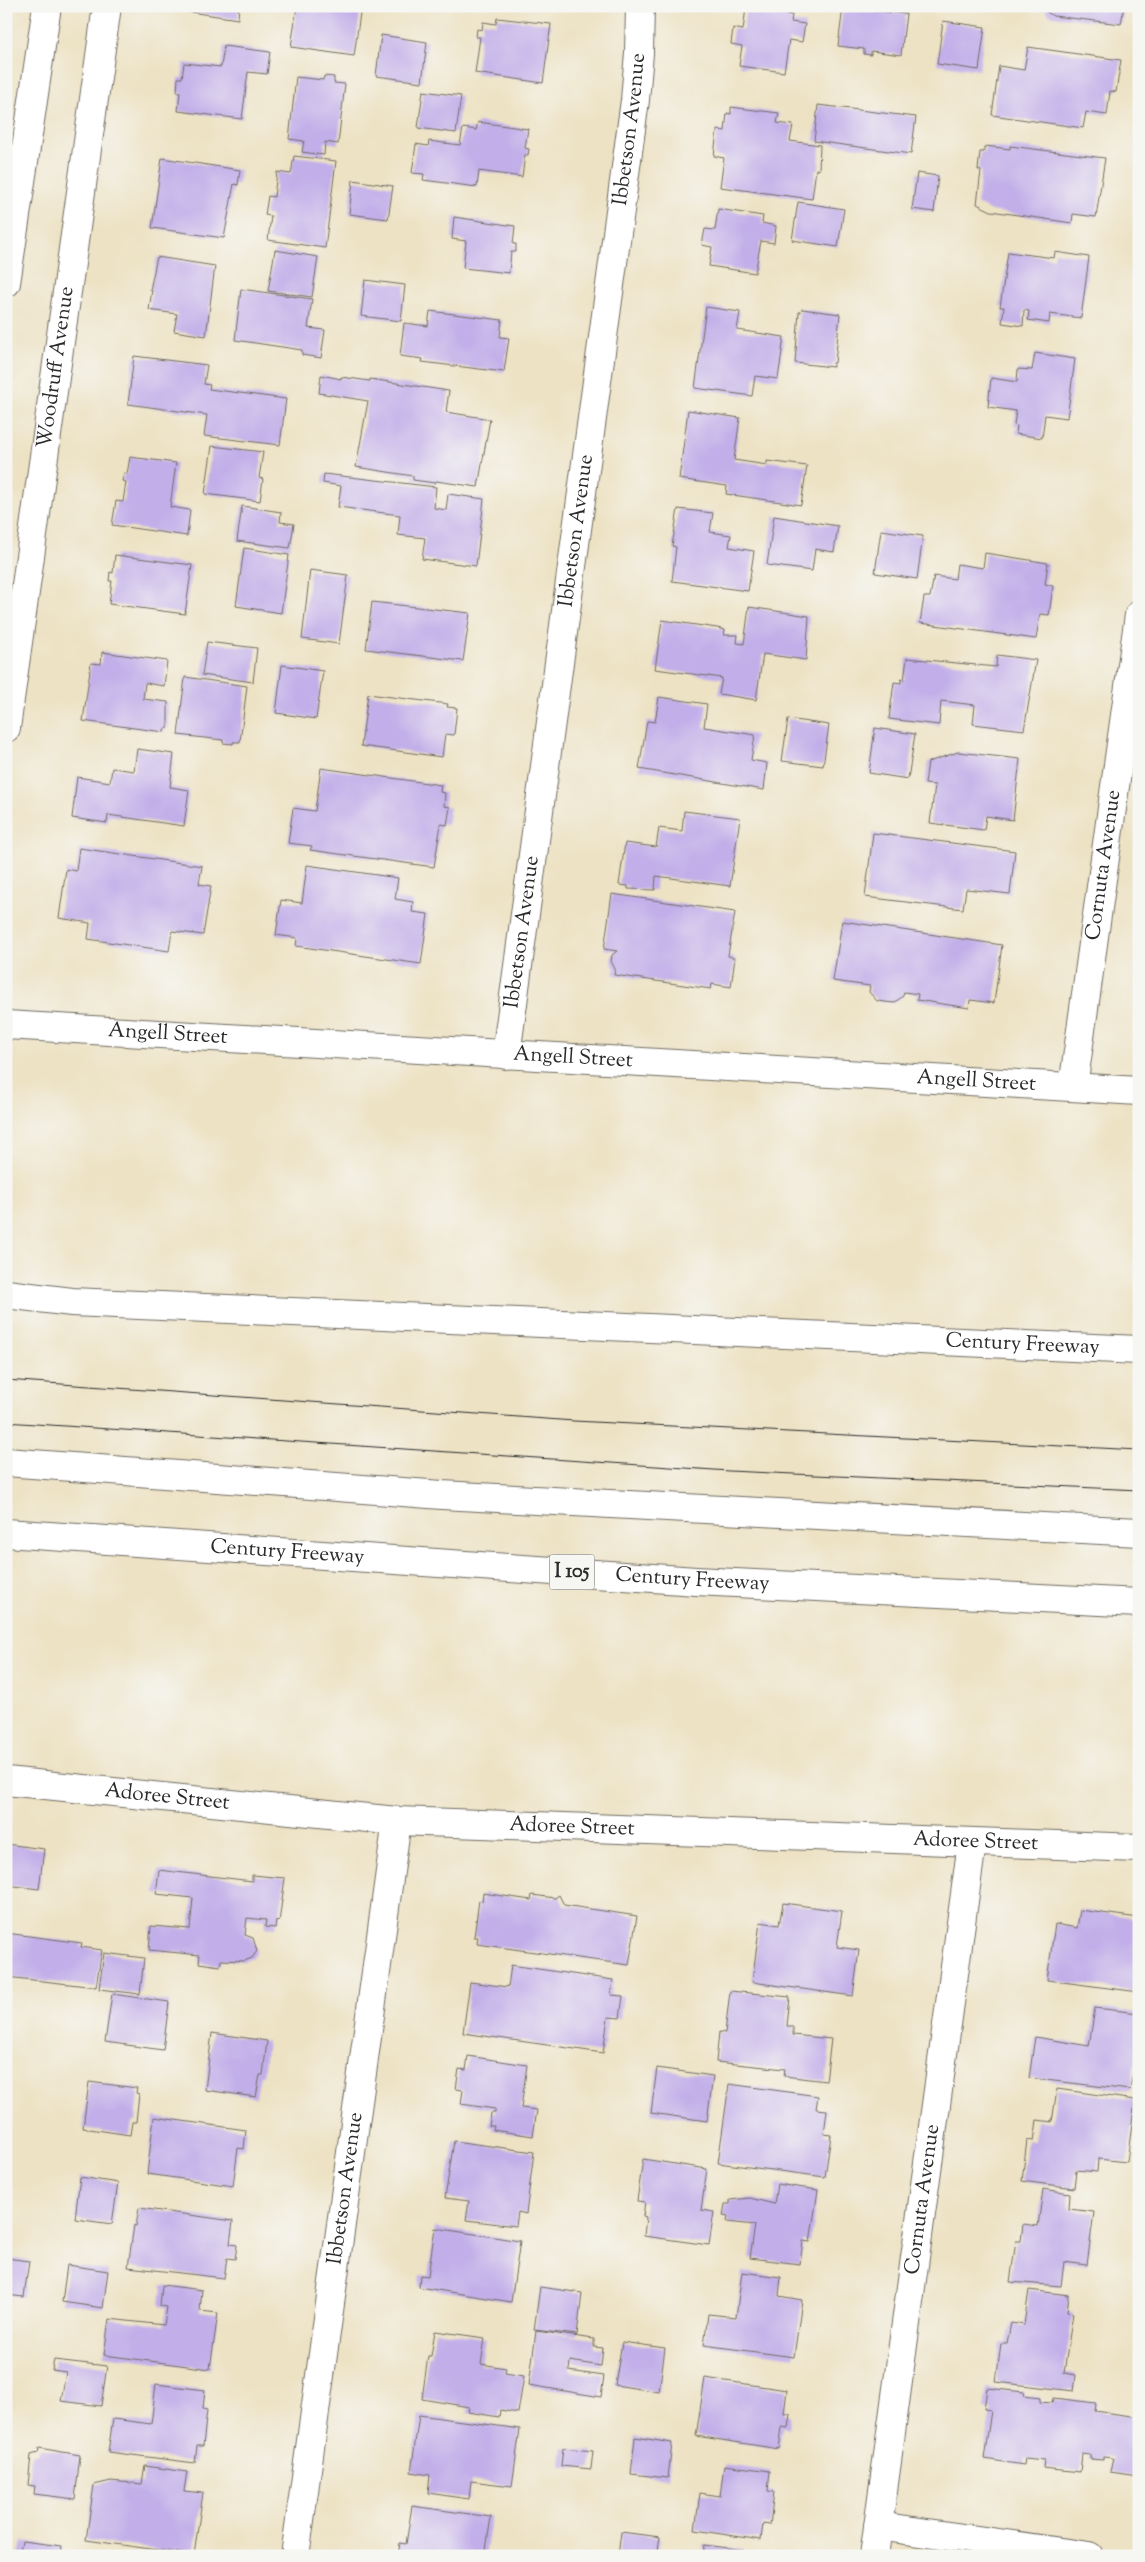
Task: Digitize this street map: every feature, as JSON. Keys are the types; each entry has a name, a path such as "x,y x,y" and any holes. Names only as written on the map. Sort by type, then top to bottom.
{"main road":[{"path":"6,283 46,6"},
{"name":"Woodruff Avenue","path":"6,728 107,6"},
{"name":"Ibbetson Avenue","path":"506,1056 635,100 640,6"},
{"name":"Cornuta Avenue","path":"1073,1087 1139,615"},
{"name":"Angell Street","path":"6,1025 506,1056 1139,1091"},
{"name":"Century Freeway","path":"6,1294 72,1302 1139,1350"},
{"path":"6,1462 451,1496 1139,1532"},
{"name":"Century Freeway","path":"6,1533 696,1581 1139,1603"},
{"name":"Adoree Street","path":"6,1781 397,1820 1139,1848"},
{"name":"Ibbetson Avenue","path":"295,2556 397,1820"},
{"name":"Cornuta Avenue","path":"874,2556 972,1843"},
{"path":"878,2526 1089,2556"}],"building":[{"path":"184,6 239,6 238,19 183,11"},
{"path":"297,6 361,6 354,56 291,47"},
{"path":"1045,6 1124,6 1121,24 1053,16 1047,12"},
{"path":"843,7 906,14 901,55 871,51 871,55 864,54 864,49 838,46"},
{"path":"746,8 792,15 791,22 805,24 802,42 789,40 784,72 739,66 742,46 731,44 733,28 743,30"},
{"path":"497,18 551,24 543,83 475,73 480,37 476,37 477,29 482,30 483,22 496,24"},
{"path":"943,21 985,27 979,70 937,64"},
{"path":"381,35 427,42 422,82 376,76"},
{"path":"224,46 270,52 267,74 248,72 242,119 178,111 180,92 177,92 178,78 182,78 184,63 221,67"},
{"path":"1028,47 1121,60 1116,92 1110,91 1107,115 1086,112 1083,128 992,115 999,66 1024,70"},
{"path":"324,76 334,77 334,83 345,84 338,144 325,142 324,155 302,152 304,141 289,139 296,77 323,80"},
{"path":"423,91 461,96 456,133 418,128"},
{"path":"818,105 916,117 911,154 814,141"},
{"path":"731,107 779,113 777,123 793,125 790,141 820,145 819,170 816,169 812,199 720,187 724,158 714,156 717,130 725,131 727,113 731,114"},
{"path":"478,122 528,129 525,148 529,149 528,155 525,155 522,177 479,171 477,187 423,180 424,174 412,173 416,144 428,146 429,141 460,145 463,128 476,130"},
{"path":"985,146 1010,149 1010,146 1105,158 1096,217 1073,214 1072,223 991,211 977,204 981,171 978,170 980,152 984,152"},
{"path":"294,156 336,161 325,248 268,240 271,216 265,215 268,196 274,197 277,172 291,174"},
{"path":"162,158 240,170 238,185 234,184 224,238 152,228"},
{"path":"917,173 938,176 934,212 912,209"},
{"path":"353,180 393,186 388,219 349,214"},
{"path":"798,202 844,209 838,247 792,240"},
{"path":"718,209 763,216 762,223 776,226 774,243 761,241 755,273 709,266 712,247 702,245 705,229 715,230"},
{"path":"454,217 515,226 513,244 516,244 516,252 511,252 509,273 463,268 466,241 452,239"},
{"path":"275,250 318,257 312,297 268,291"},
{"path":"1008,252 1054,258 1055,252 1089,257 1081,318 1050,314 1049,323 1028,320 1029,311 1024,310 1023,326 1002,323 1004,307 1000,307"},
{"path":"157,257 215,266 206,336 174,331 177,314 149,310 152,290 150,290"},
{"path":"365,280 405,285 401,321 361,316"},
{"path":"241,289 312,299 308,328 325,330 321,358 302,355 302,350 235,340"},
{"path":"706,307 740,312 737,330 784,337 778,379 755,376 752,396 695,388"},
{"path":"802,309 840,314 833,367 795,363 799,312"},
{"path":"430,311 502,320 500,337 509,338 504,372 422,362 423,359 400,356 404,323 428,326"},
{"path":"1035,353 1075,359 1067,418 1045,415 1042,438 1016,434 1017,426 1014,425 1016,411 988,407 991,378 1017,382 1018,369 1032,370"},
{"path":"134,356 207,365 204,384 210,385 209,389 286,399 280,445 204,436 207,415 128,404"},
{"path":"321,375 341,379 341,377 370,381 370,379 449,391 446,412 490,419 478,487 413,480 413,476 356,467 368,401 319,393"},
{"path":"688,410 740,418 734,460 767,465 767,461 807,466 801,505 726,494 727,486 679,479"},
{"path":"212,446 263,452 259,478 263,479 260,501 205,494"},
{"path":"130,457 176,463 170,507 190,510 187,536 112,525 116,501 123,502 126,482 122,481 124,473 127,474"},
{"path":"324,474 436,487 434,508 446,510 448,494 484,499 476,566 422,559 425,538 398,535 400,515 338,507 341,486 323,483"},
{"path":"242,506 281,512 280,522 294,524 290,548 237,541"},
{"path":"678,509 713,513 710,532 731,535 729,547 754,551 748,591 672,581 676,547 672,546"},
{"path":"774,516 838,526 834,552 815,549 812,571 767,565"},
{"path":"881,530 923,536 917,579 875,573"},
{"path":"244,548 289,555 281,613 236,606"},
{"path":"985,553 1048,563 1045,584 1053,586 1049,615 1040,614 1036,639 920,623 924,597 930,597 934,576 955,579 957,564 983,568"},
{"path":"115,555 192,565 185,614 109,604 112,581 109,581 110,572 113,573"},
{"path":"310,570 348,575 339,644 302,639"},
{"path":"372,602 470,613 463,661 366,649"},
{"path":"749,607 809,616 806,660 763,654 756,700 719,694 722,678 655,669 662,620 725,630 724,635 738,635 737,643 744,644"},
{"path":"207,642 257,648 253,682 202,675"},
{"path":"102,652 167,661 164,686 145,683 143,699 168,702 168,729 165,728 164,732 83,721 91,663 101,664"},
{"path":"997,655 1036,660 1024,730 973,724 975,705 941,701 939,725 889,719 894,682 901,683 901,679 904,680 907,658 996,667"},
{"path":"282,665 323,671 316,719 276,713"},
{"path":"185,677 247,686 240,742 233,742 233,744 223,743 223,740 178,735"},
{"path":"368,694 448,704 447,707 457,708 454,735 445,734 442,757 361,746"},
{"path":"659,697 707,704 704,727 755,735 751,760 767,763 764,790 639,769 647,721 655,722"},
{"path":"788,719 829,725 823,766 782,761"},
{"path":"875,728 915,734 908,779 869,773"},
{"path":"137,749 174,754 170,787 189,790 184,826 108,815 107,823 72,818 77,777 110,782 112,768 134,771"},
{"path":"958,752 1020,759 1013,820 986,816 984,830 930,823 935,785 925,784 928,762"},
{"path":"321,768 441,785 440,792 445,793 444,806 450,807 447,825 441,824 434,867 310,850 312,846 288,843 293,808 315,811"},
{"path":"684,811 740,818 730,886 656,876 655,890 628,889 628,886 619,885 625,843 656,847 659,828 682,831"},
{"path":"873,833 1015,851 1010,894 966,889 963,909 865,897"},
{"path":"79,848 202,866 199,884 211,886 203,935 172,931 169,951 88,939 90,923 59,918 66,869 76,871"},
{"path":"307,865 398,878 395,899 413,902 412,912 428,914 421,964 296,946 297,938 276,935 281,900 302,903"},
{"path":"612,894 735,912 728,956 735,958 731,987 712,984 711,989 614,975 615,969 611,961 612,955 617,951 604,949"},
{"path":"842,921 1002,945 994,1003 970,1000 969,1008 917,1000 918,994 904,992 903,996 894,1003 877,1001 869,992 870,986 833,981"},
{"path":"6,1844 44,1849 39,1889 6,1885"},
{"path":"159,1870 252,1881 252,1875 285,1878 279,1922 276,1921 275,1928 265,1927 266,1920 247,1918 245,1935 253,1938 257,1951 252,1958 244,1961 221,1960 220,1966 199,1963 200,1955 149,1950 151,1926 190,1929 193,1898 156,1894"},
{"path":"483,1893 531,1900 532,1895 555,1898 559,1895 564,1905 637,1916 629,1965 477,1944 478,1937 474,1937 479,1900 482,1901"},
{"path":"783,1903 842,1911 837,1947 859,1950 853,1996 752,1982 760,1922 779,1925"},
{"path":"1080,1910 1139,1918 1139,1992 1047,1980 1055,1924 1077,1928"},
{"path":"6,1933 82,1943 81,1947 102,1950 96,1987 6,1977"},
{"path":"104,1953 144,1958 140,1994 99,1989"},
{"path":"511,1965 613,1980 611,1995 623,1996 620,2018 608,2017 603,2053 463,2033 470,1982 508,1987"},
{"path":"730,1991 790,1997 787,2026 793,2026 793,2035 831,2039 826,2081 784,2076 785,2069 716,2062 719,2032 725,2033"},
{"path":"112,1994 169,2002 163,2050 105,2042"},
{"path":"1095,2008 1139,2013 1139,2040 1130,2090 1029,2078 1035,2037 1089,2046"},
{"path":"212,2033 267,2041 263,2075 260,2075 256,2097 205,2090"},
{"path":"468,2056 527,2065 521,2108 537,2110 533,2136 493,2130 494,2126 489,2126 491,2113 495,2113 495,2109 461,2104 463,2090 456,2089 459,2069 466,2070"},
{"path":"657,2068 713,2076 707,2121 651,2113"},
{"path":"89,2082 137,2088 136,2093 139,2094 136,2122 132,2122 130,2135 83,2128"},
{"path":"729,2084 818,2096 816,2109 827,2110 824,2134 831,2135 825,2177 718,2163"},
{"path":"1057,2089 1135,2100 1127,2162 1098,2159 1097,2172 1076,2170 1074,2188 1022,2181 1027,2140 1034,2141 1037,2120 1052,2122"},
{"path":"154,2117 246,2130 244,2149 238,2148 233,2186 147,2174"},
{"path":"454,2141 534,2152 526,2214 518,2212 516,2226 466,2220 469,2201 445,2198"},
{"path":"643,2159 707,2169 701,2210 714,2212 709,2245 644,2236 646,2217 643,2216 645,2202 637,2201"},
{"path":"80,2177 118,2183 112,2224 75,2219"},
{"path":"777,2184 818,2190 810,2242 803,2241 800,2264 750,2258 755,2225 727,2222 728,2217 723,2216 725,2204 730,2204 730,2200 750,2198 774,2204"},
{"path":"1043,2189 1070,2193 1069,2209 1094,2212 1087,2265 1064,2262 1061,2286 1010,2282 1016,2241 1021,2241 1023,2224 1038,2226"},
{"path":"139,2208 233,2221 230,2244 237,2245 235,2259 227,2258 224,2278 128,2267 134,2225 136,2226"},
{"path":"435,2228 520,2241 511,2302 419,2287 420,2275 428,2276"},
{"path":"6,2258 29,2261 24,2297 6,2295"},
{"path":"67,2265 108,2271 103,2308 62,2302"},
{"path":"742,2272 781,2277 779,2296 802,2300 794,2357 704,2345 708,2314 736,2317"},
{"path":"162,2285 202,2290 200,2311 218,2313 210,2369 104,2355 109,2319 164,2325 167,2307 160,2306"},
{"path":"540,2287 582,2293 577,2335 534,2330"},
{"path":"1029,2290 1069,2295 1067,2312 1073,2313 1064,2373 1076,2375 1074,2391 996,2382 1001,2343 1007,2343 1011,2323 1024,2325"},
{"path":"435,2331 485,2338 481,2364 506,2368 505,2373 524,2376 518,2413 500,2410 499,2417 468,2412 469,2407 422,2399 428,2356 431,2356"},
{"path":"536,2331 594,2339 594,2347 603,2348 601,2366 570,2361 569,2371 604,2376 601,2397 529,2385"},
{"path":"622,2342 665,2348 659,2392 615,2385"},
{"path":"54,2360 107,2366 101,2406 61,2401 66,2372 52,2370"},
{"path":"705,2378 787,2390 784,2414 790,2414 788,2428 782,2427 779,2449 696,2436"},
{"path":"156,2384 205,2390 203,2409 207,2410 203,2446 197,2446 195,2463 108,2452 113,2419 151,2424"},
{"path":"987,2388 1024,2392 1023,2396 1040,2398 1040,2402 1052,2403 1053,2398 1096,2403 1095,2411 1139,2417 1139,2476 1110,2472 1113,2458 1103,2457 1103,2460 1090,2459 1090,2455 1082,2454 1080,2472 1043,2468 1044,2460 1025,2458 1024,2465 984,2459 991,2410 984,2409"},
{"path":"419,2415 520,2429 512,2486 471,2481 469,2499 428,2493 430,2475 411,2472"},
{"path":"635,2437 672,2443 668,2478 631,2474"},
{"path":"39,2448 80,2455 75,2499 34,2494 35,2486 28,2485 31,2455 38,2453"},
{"path":"563,2448 593,2451 591,2469 561,2466"},
{"path":"724,2465 770,2471 768,2491 774,2492 770,2525 763,2524 761,2540 695,2530 700,2493 720,2496"},
{"path":"145,2466 187,2472 184,2491 203,2493 194,2555 86,2540 94,2485 111,2481 142,2484"},
{"path":"412,2506 491,2517 485,2556 398,2556 400,2543 406,2544"},
{"path":"621,2532 660,2537 657,2556 618,2556"},
{"path":"22,2541 62,2546 61,2556 19,2556"},
{"path":"704,2545 744,2550 743,2556 703,2556"}],"tram line":[{"path":"6,1380 574,1421 1139,1450"},
{"path":"6,1422 729,1471 1139,1490"}]}
